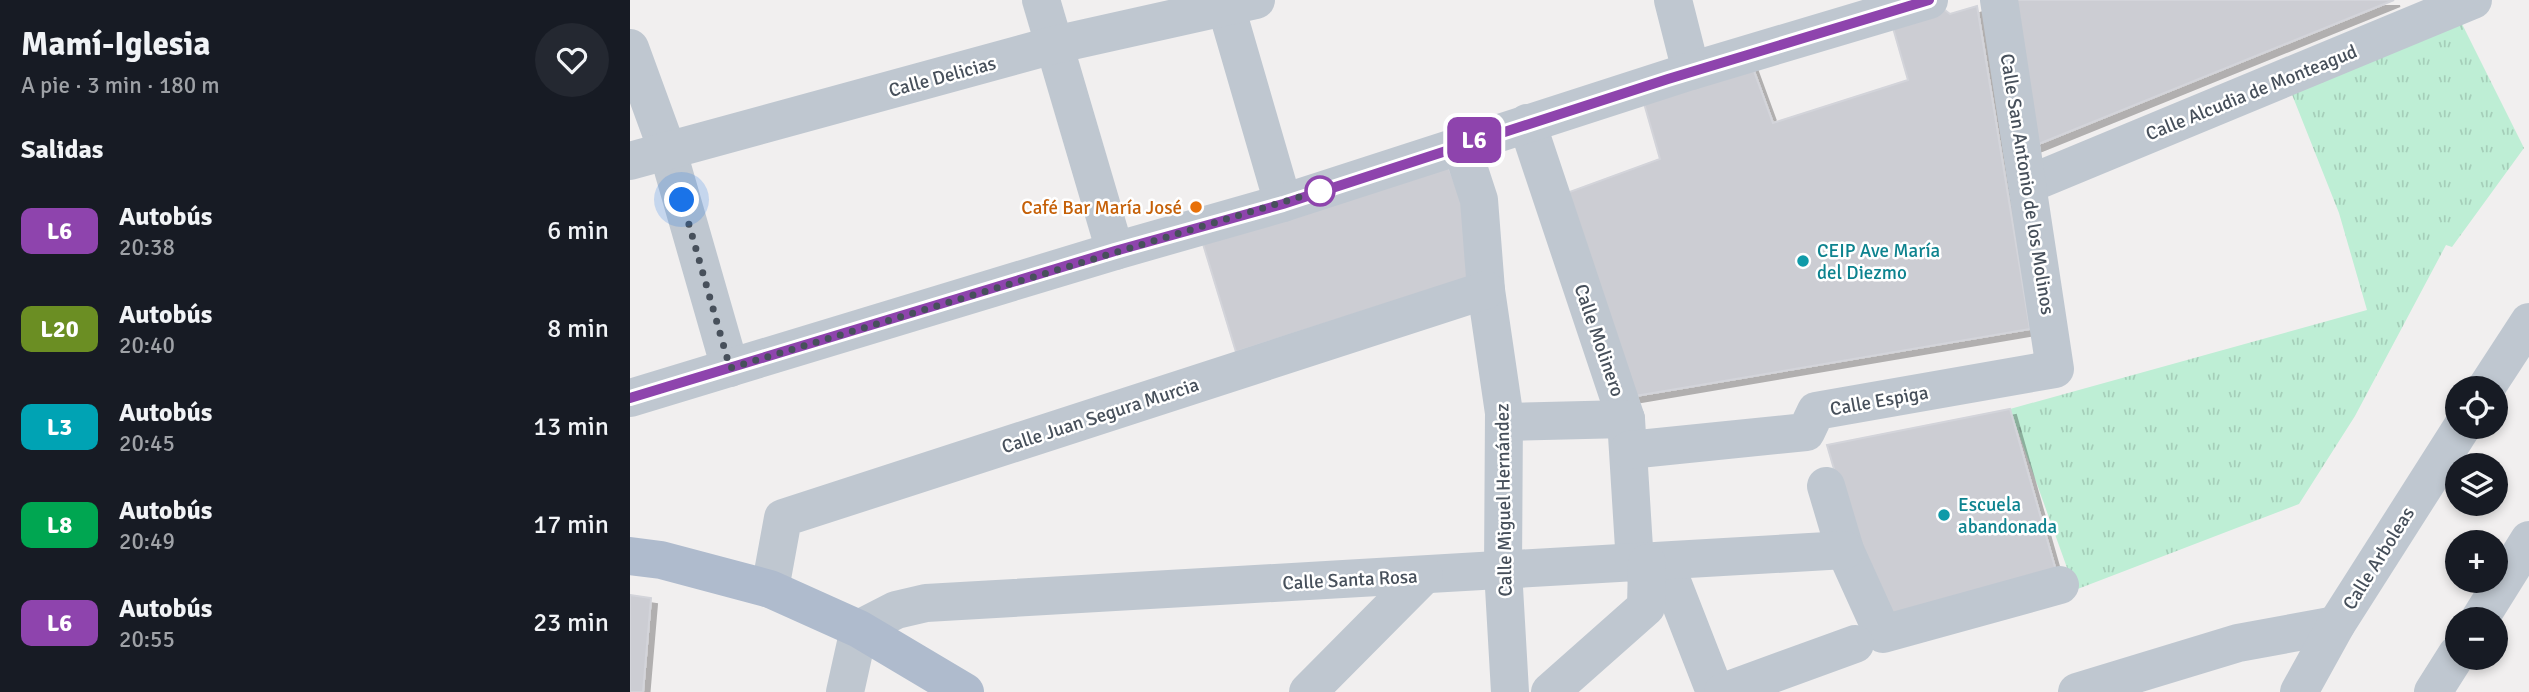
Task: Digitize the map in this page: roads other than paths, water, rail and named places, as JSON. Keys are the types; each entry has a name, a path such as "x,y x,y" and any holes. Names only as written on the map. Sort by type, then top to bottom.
{"main road":[{"path":"630,556 661,560 770,589 859,629 965,692"}],"street":[{"path":"1041,0 1115,251"},
{"path":"1673,0 1691,71"},
{"path":"630,398 1115,251 1283,204 1691,71 1928,0"},
{"name":"Calle San Antonio de los Molinos","path":"1999,0 2056,369"},
{"name":"Calle Alcudia de Monteagud","path":"2029,184 2473,0"},
{"path":"1236,2 1283,204"},
{"name":"Calle Delicias","path":"630,161 1054,45 1236,2"},
{"path":"630,48 668,152 730,368"},
{"name":"Calle Molinero","path":"1527,123 1628,435 1648,563"},
{"name":"Calle Miguel Hernández","path":"1461,145 1479,200 1486,290 1504,422 1503,570 1510,692"},
{"name":"Calle Juan Segura Murcia","path":"770,589 783,518 1486,290"},
{"path":"2494,376 2529,321"},
{"name":"Calle Espiga","path":"1628,435 1806,432 1816,411 2056,369"},
{"path":"1504,422 1628,435"},
{"name":"Calle Arboleas","path":"2299,692 2336,625 2454,439"},
{"path":"1826,486 1845,550 1883,634 2060,585"},
{"path":"2487,607 2529,540"},
{"name":"Calle Santa Rosa","path":"859,629 896,610 926,603 1845,550"},
{"path":"1550,692 1646,607 1648,563"},
{"path":"1648,563 1715,692"},
{"path":"1308,692 1424,575"},
{"path":"2077,692 2238,643 2336,625"},
{"path":"845,692 859,629"},
{"path":"1723,692 1855,644"},
{"path":"2433,692 2447,670"}],"place":[{"name":"Café Bar María José","path":"1196,207"},
{"name":"CEIP Ave María del Diezmo","path":"1803,261"},
{"name":"Escuela abandonada","path":"1944,515"}]}
